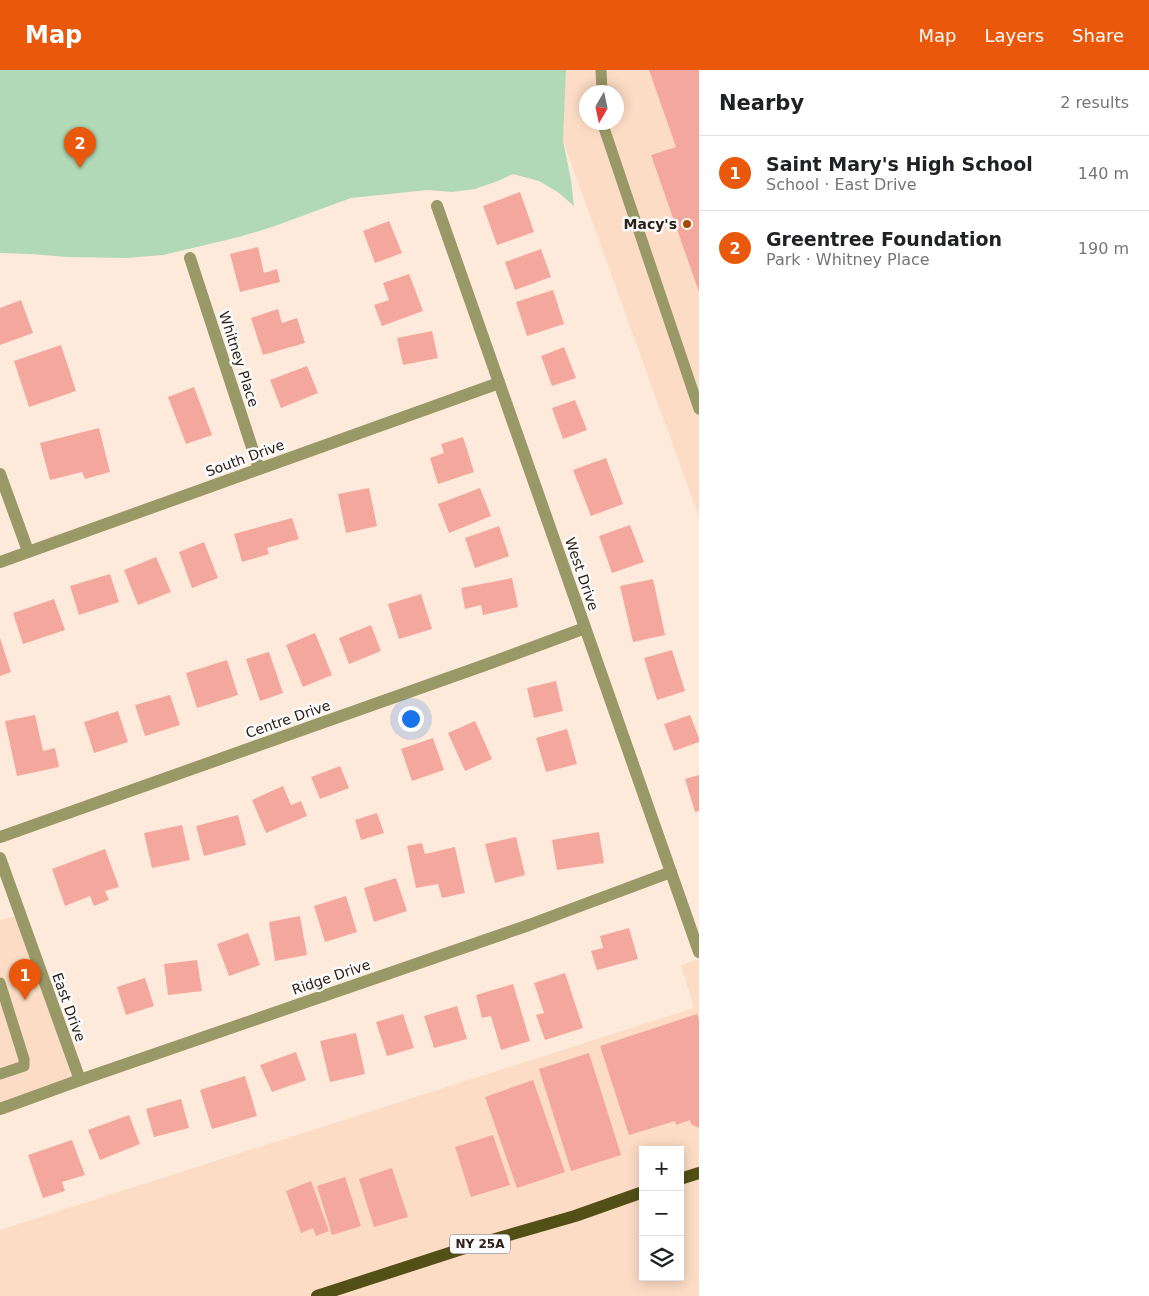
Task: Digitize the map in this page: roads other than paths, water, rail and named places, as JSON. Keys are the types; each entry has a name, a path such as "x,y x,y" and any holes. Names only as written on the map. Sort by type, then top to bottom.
{"main road":[{"path":"684,1178 699,1173"},
{"name":"NY 25A","path":"317,1296 457,1251 575,1216 639,1193"}],"street":[{"name":"West Drive","path":"437,206 699,952"},
{"name":"Whitney Place","path":"190,258 259,469"},
{"name":"South Drive","path":"0,562 499,383"},
{"path":"0,474 28,552"},
{"name":"Centre Drive","path":"0,836 585,628"},
{"name":"East Drive","path":"0,858 80,1080"},
{"name":"Ridge Drive","path":"0,1109 529,925 671,872"}],"lane":[{"path":"601,70 602,85"},
{"path":"605,130 699,409"},
{"path":"0,983 24,1058 24,1066 0,1074"}],"place":[{"name":"Greentree Foundation","path":"80,168"},
{"name":"Macy's","path":"687,224"},
{"name":"Saint Mary's High School","path":"25,1000"}]}
